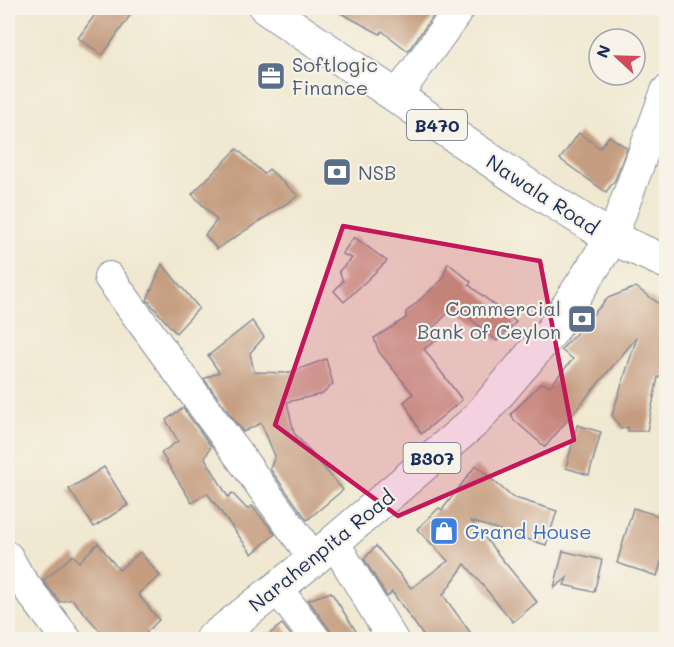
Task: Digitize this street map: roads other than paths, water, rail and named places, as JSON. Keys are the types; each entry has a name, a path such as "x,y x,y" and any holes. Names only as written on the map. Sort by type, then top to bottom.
{"main road":[{"name":"Nawala Road","path":"266,8 396,97 612,238 666,262"},
{"name":"Narahenpita Road","path":"211,639 324,551 476,420 551,332 612,238"}],"street":[{"path":"396,97 460,8"},
{"path":"612,238 666,91"},
{"path":"110,277 393,639"},
{"path":"8,557 19,577 67,639"},
{"path":"277,588 316,639"}],"place":[{"name":"Softlogic Finance","path":"271,76"},
{"name":"NSB","path":"337,172"},
{"name":"Commercial Bank of Ceylon","path":"582,319"},
{"name":"Grand House","path":"444,531"}]}
